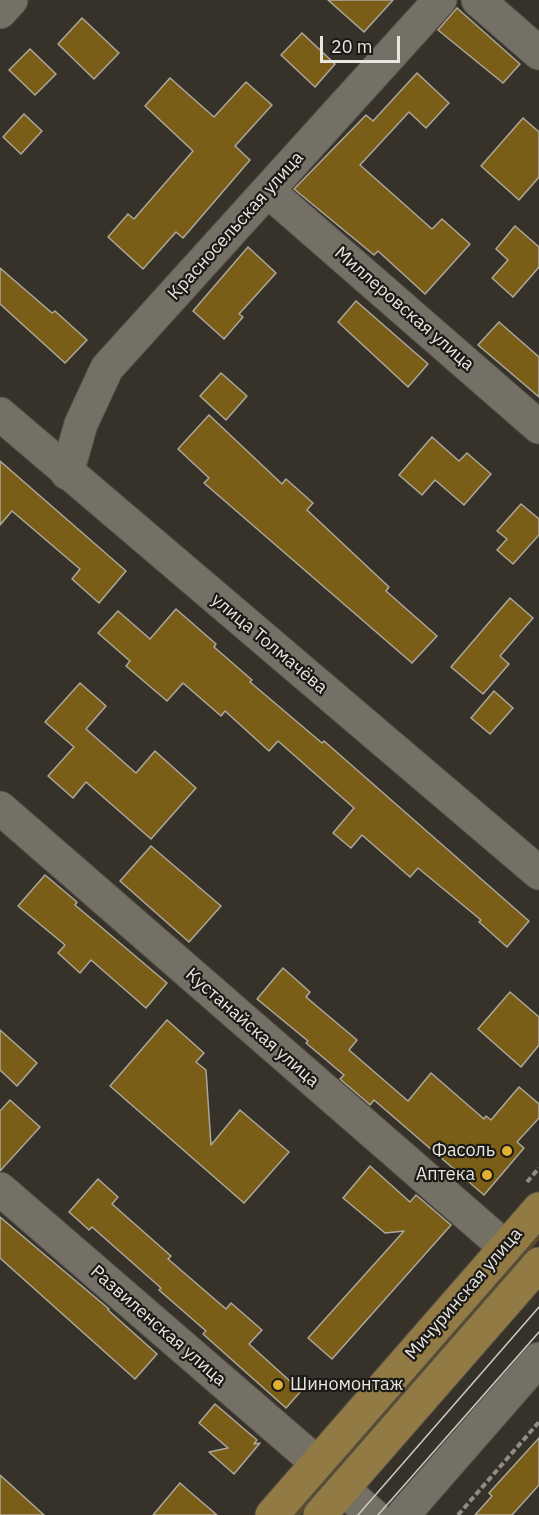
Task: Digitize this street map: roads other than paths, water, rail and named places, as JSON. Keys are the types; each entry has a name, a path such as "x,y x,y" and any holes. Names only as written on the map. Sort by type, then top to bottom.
{"main road":[{"name":"Мичуринская улица","path":"272,1515 539,1209"},
{"name":"Мичуринская улица","path":"320,1515 537,1269"}],"street":[{"path":"0,12 11,0"},
{"name":"Красносельская улица","path":"68,473 81,424 107,368 440,0"},
{"path":"478,0 539,53"},
{"name":"Миллеровская улица","path":"268,191 539,427"},
{"name":"улица Толмачёва","path":"0,414 539,873"},
{"name":"Кустанайская улица","path":"0,808 505,1247"},
{"name":"Развиленская улица","path":"0,1190 317,1463"},
{"path":"403,1515 539,1359"},
{"path":"343,1488 373,1515"}],"tram line":[{"path":"358,1515 539,1307"},
{"path":"378,1515 539,1332"}],"place":[{"name":"Фасоль","path":"507,1151"},
{"name":"Аптека","path":"487,1175"},
{"name":"Шиномонтаж","path":"278,1385"}]}
